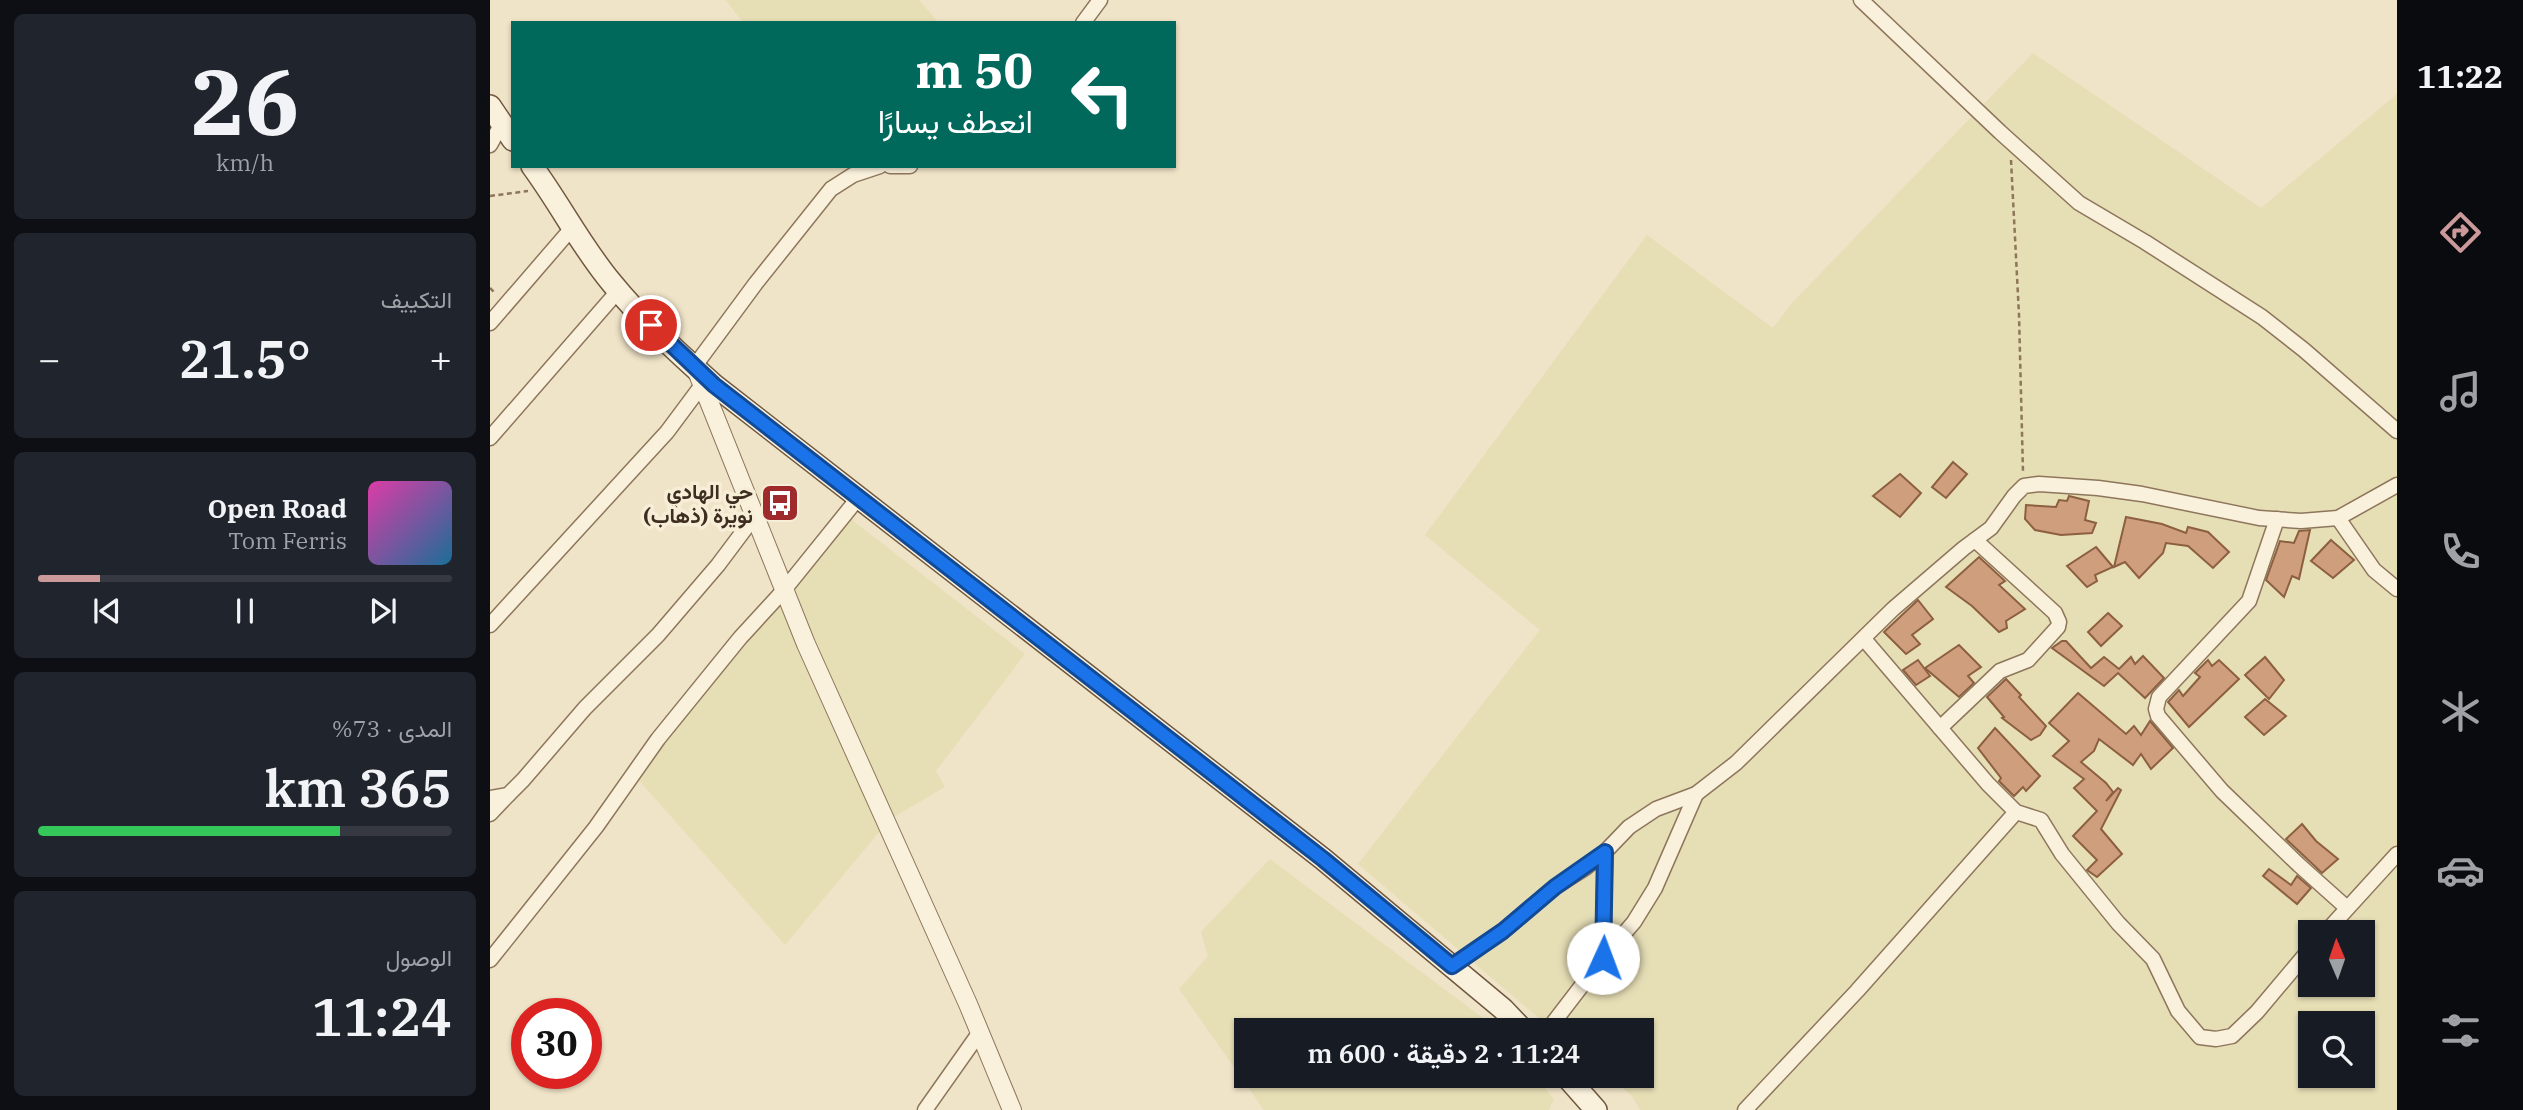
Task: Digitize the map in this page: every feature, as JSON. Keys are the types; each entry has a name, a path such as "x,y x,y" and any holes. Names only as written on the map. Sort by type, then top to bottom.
{"main road":[{"path":"490,106 507,133"},
{"path":"534,168 572,228 618,291 697,374 859,496 1323,859 1452,966 1510,1018"},
{"path":"1577,1088 1596,1110"}],"street":[{"path":"1084,21 1100,0"},
{"path":"1861,0 2008,140 2080,203 2262,317 2397,431"},
{"path":"490,145 507,133"},
{"path":"490,625 667,432 697,374 756,283 831,189 853,175 874,168"},
{"path":"490,323 572,228"},
{"path":"490,438 618,291"},
{"path":"697,374 784,590 1012,1110"},
{"path":"1452,966 1503,931 1555,887 1605,852 1629,827 1657,809 1696,793 1736,763 1893,609 1991,528 2024,486 2039,484 2109,489 2259,518 2301,521 2338,518 2397,485"},
{"path":"490,960 596,827 659,739 859,496"},
{"path":"490,814 594,699 658,635 718,565 754,517"},
{"path":"2338,518 2374,570 2397,589"},
{"path":"2277,519 2249,601 2167,687 2159,697 2156,709 2158,716 2222,791 2347,908"},
{"path":"1940,728 2000,671 2028,660 2058,627 2055,613 1975,540"},
{"path":"1864,639 1988,784 2016,812 2034,816 2041,821 2062,854 2118,923 2149,953 2178,1011 2200,1037 2216,1040 2232,1036 2257,1012 2298,963"},
{"path":"1557,1018 1634,922 1656,888 1696,793"},
{"path":"490,798 508,795"},
{"path":"1745,1110 1857,991 2016,812"},
{"path":"1603,958 1605,852"},
{"path":"2336,920 2397,854"},
{"path":"925,1110 980,1032"}],"path":[{"path":"2008,140 2014,188 2020,316 2024,486"},
{"path":"490,196 515,194 547,186"}],"shaded area":[{"path":"726,0 919,0 937,21 742,21"},
{"path":"2033,53 2261,208 2397,94 2397,1110 1640,1110 1632,1096 1622,1088 1654,1088 1654,1018 1539,1018 1358,864 1540,630 1425,535 1647,235 1773,328 1791,304"},
{"path":"843,513 1025,654 936,771 945,787 890,819 785,945 627,767"},
{"path":"1270,859 1483,1018 1234,1018 1234,1067 1179,989 1208,956 1201,932"},
{"path":"1249,1088 1545,1088 1554,1099 1549,1110 1264,1110"}],"building":[{"path":"1953,462 1967,474 1946,498 1932,487"},
{"path":"1900,474 1921,493 1900,517 1873,496"},
{"path":"2069,496 2089,501 2085,520 2096,523 2092,533 2061,535 2035,530 2025,519 2026,505 2056,507 2059,500 2067,501"},
{"path":"2126,517 2162,524 2186,533 2188,527 2208,532 2229,552 2213,568 2188,546 2166,543 2163,553 2139,578 2125,562 2114,567"},
{"path":"2310,530 2299,579 2292,576 2284,597 2266,580 2280,541 2294,543 2299,531"},
{"path":"2331,540 2354,560 2333,578 2311,561"},
{"path":"2096,547 2113,567 2095,575 2097,581 2087,587 2067,566"},
{"path":"1979,557 2005,581 1999,585 2025,609 2006,621 2007,628 1999,632 1972,606 1946,587"},
{"path":"1918,600 1933,619 1912,635 1920,644 1906,654 1884,632"},
{"path":"2108,613 2122,626 2101,646 2088,632"},
{"path":"2066,641 2091,668 2104,657 2119,669 2131,657 2135,664 2143,656 2164,678 2145,698 2118,673 2104,686 2052,648"},
{"path":"1959,645 1981,667 1968,676 1974,683 1959,697 1925,668"},
{"path":"2265,657 2284,680 2269,699 2245,675"},
{"path":"1918,660 1930,676 1916,685 1903,670"},
{"path":"2208,660 2212,666 2219,660 2239,679 2189,727 2168,702 2179,690 2183,696 2200,677 2195,673"},
{"path":"2006,679 2046,726 2040,735 2031,740 2002,718 2004,717 1987,697"},
{"path":"2078,693 2126,734 2134,726 2141,735 2150,721 2173,748 2151,769 2141,754 2133,765 2099,739 2094,751 2081,762 2113,792 2106,801 2118,788 2121,790 2101,829 2122,854 2097,877 2087,870 2097,860 2073,836 2097,811 2074,788 2084,779 2053,756 2069,741 2049,723"},
{"path":"2265,699 2286,716 2264,735 2245,717"},
{"path":"1995,728 2040,776 2026,791 2023,787 2014,796 1999,781 2001,778 1978,748"},
{"path":"2302,824 2316,841 2338,859 2322,873 2286,839"},
{"path":"2269,869 2291,885 2297,876 2311,888 2297,904 2263,876"}],"place":[{"name":"حي الهادي نويرة (ذهاب)","path":"780,503"}],"route":[{"path":"651,325 714,385 1323,859 1452,966 1503,931 1555,887 1605,852 1603,958"}]}
